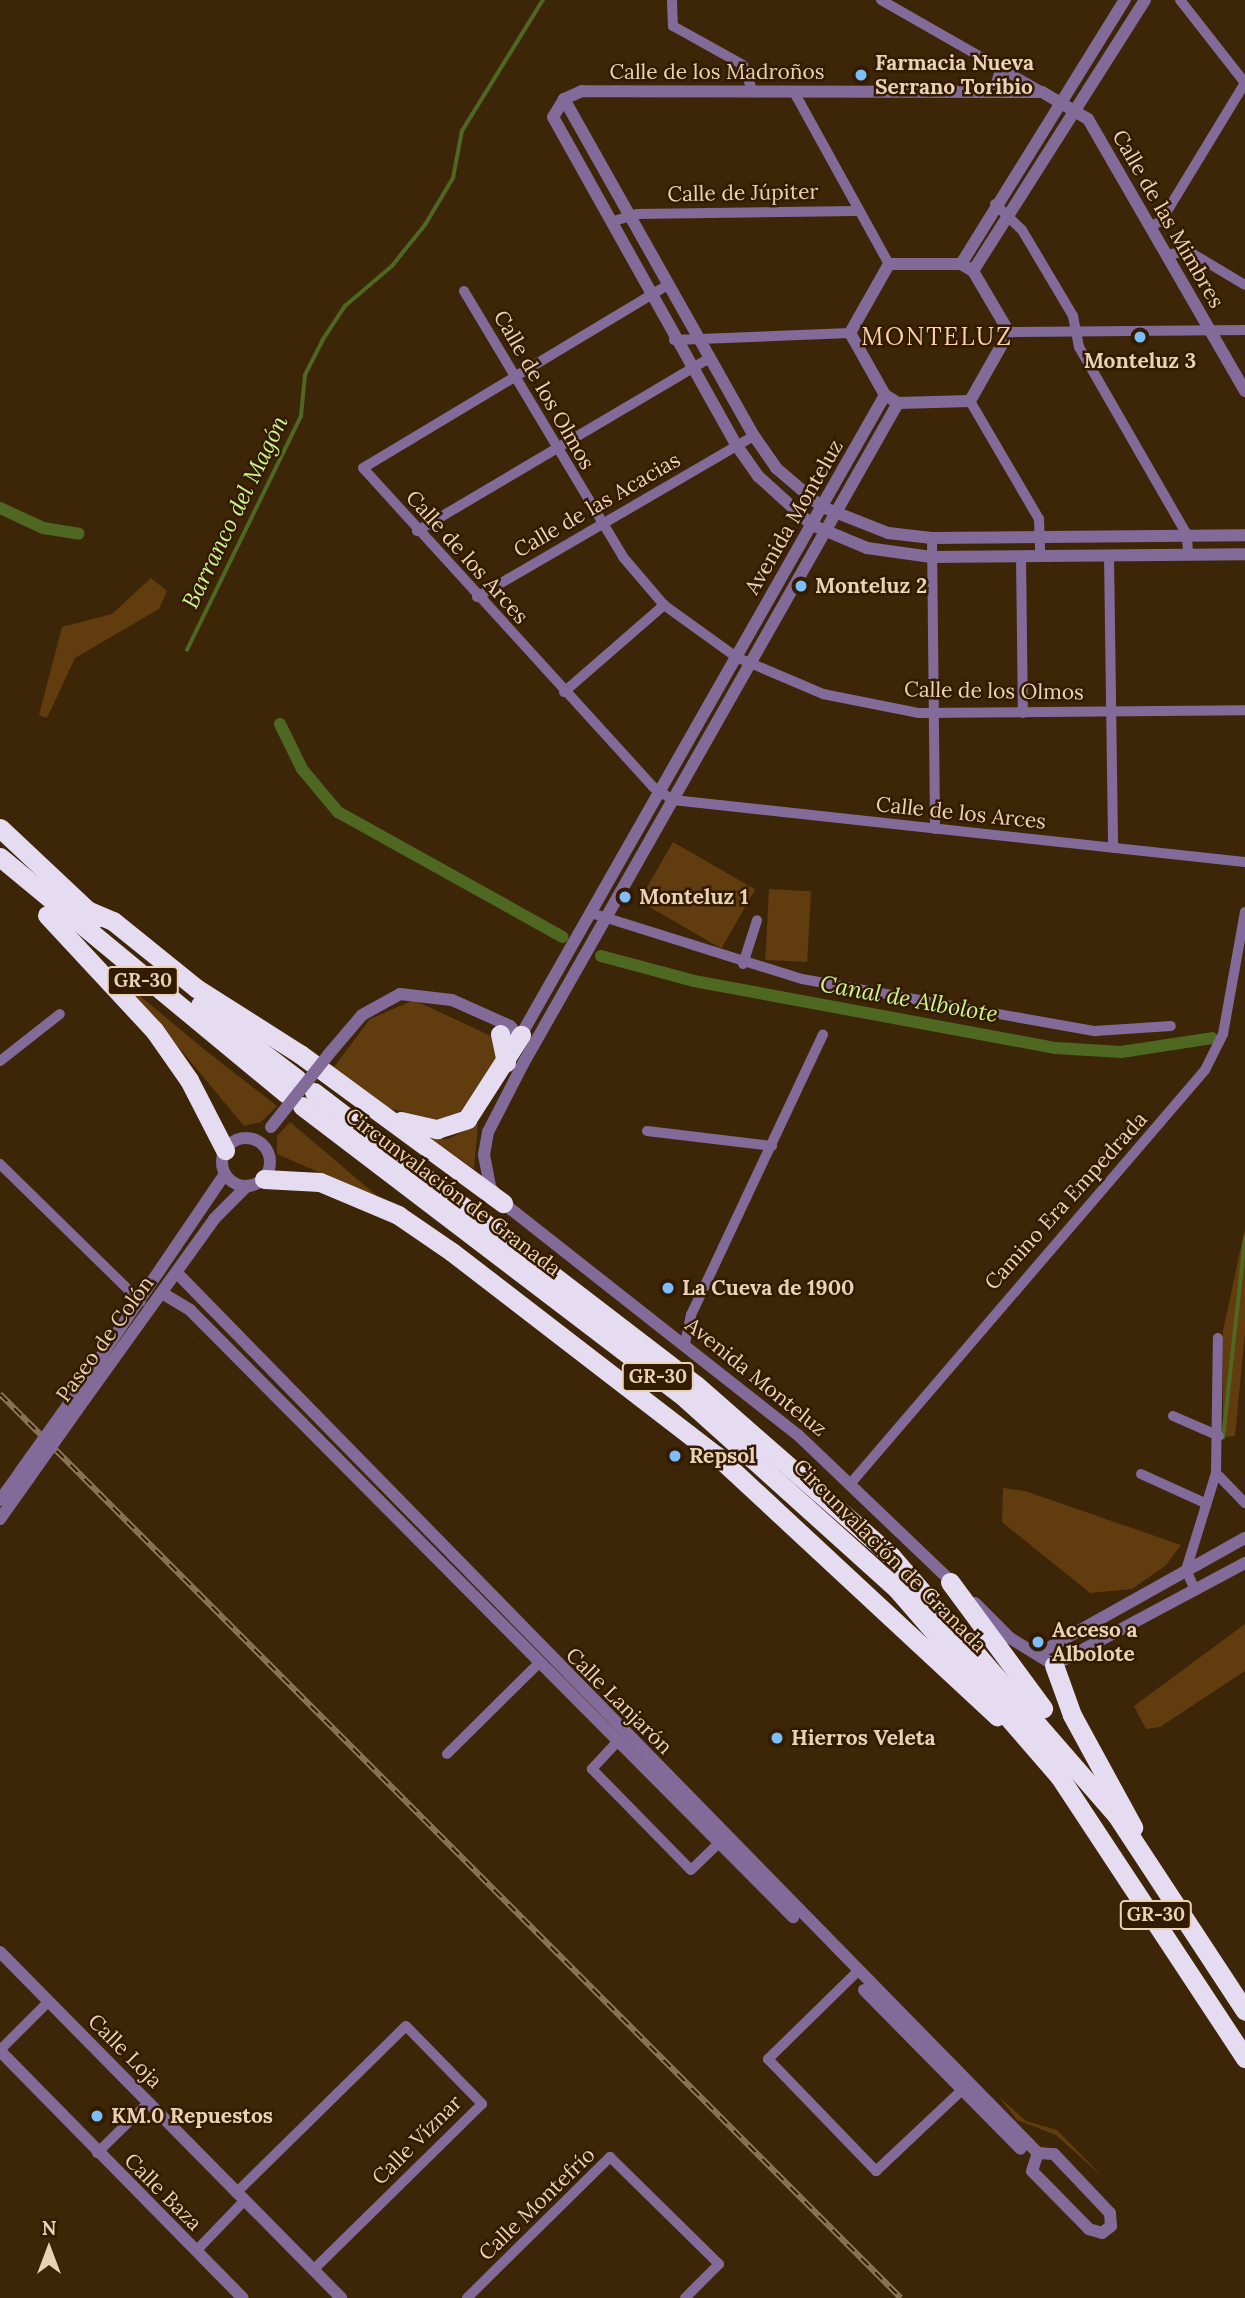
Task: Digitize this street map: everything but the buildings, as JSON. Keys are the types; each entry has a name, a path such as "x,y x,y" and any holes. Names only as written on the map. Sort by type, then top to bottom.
{"highway":[{"name":"Circunvalación de Granada","path":"0,828 87,911 300,1093 627,1331 838,1507 949,1619 1097,1791 1138,1844 1245,2011"},
{"name":"Circunvalación de Granada","path":"3,860 300,1093 779,1476 940,1634 1059,1776 1245,2058"},
{"path":"3,860 19,886 154,1030 189,1080 225,1150"},
{"path":"87,911 113,921 196,988 390,1117 503,1203"},
{"path":"500,1034 514,1063"},
{"path":"390,1117 437,1129 467,1119 514,1063 521,1035"},
{"path":"255,1183 320,1182 359,1198 398,1215 490,1280 716,1455 1059,1776"},
{"path":"950,1582 1088,1768 1097,1791"},
{"path":"1048,1659 1072,1715 1128,1810 1138,1844"}],"street":[{"path":"672,0 673,26 743,65 754,92"},
{"path":"881,0 1042,92"},
{"path":"961,264 995,204 1125,0"},
{"path":"973,271 1074,106 1145,0"},
{"path":"1150,227 1160,221 1245,83 1180,0"},
{"path":"993,92 1001,67"},
{"name":"Calle de los Madroños","path":"564,99 582,91 1042,92 1059,101"},
{"path":"794,92 857,211 889,264"},
{"path":"1245,535 932,538 888,533 834,515 776,468 754,436 666,286 631,216 564,99 553,117 614,221 648,295 674,340 737,446 758,476 812,525 824,533 867,548 931,557 1245,554"},
{"path":"1059,101 1074,106"},
{"name":"Calle de las Mimbres","path":"1074,106 1150,227 1245,391"},
{"path":"995,204 1007,212 1073,316 1076,332 1187,535 1188,555"},
{"name":"Calle de Júpiter","path":"614,221 631,216 857,211"},
{"path":"1166,255 1188,251 1245,285"},
{"path":"889,264 961,264 973,271 1009,332"},
{"path":"850,333 889,264"},
{"path":"513,376 666,286"},
{"name":"Calle de los Olmos","path":"464,290 602,525 664,605 736,657"},
{"path":"1009,332 1245,330"},
{"path":"970,401 1009,332"},
{"path":"674,340 695,337 850,333"},
{"path":"850,333 885,395 898,403 970,401"},
{"path":"417,531 708,359"},
{"name":"Calle de los Arces","path":"513,376 363,468 564,692 660,792"},
{"name":"Avenida Monteluz","path":"521,1035 885,395"},
{"path":"970,401 1040,519 1040,556"},
{"name":"Avenida Monteluz","path":"898,403 543,1030 514,1063 488,1132 484,1156 490,1187 503,1203 685,1343 850,1483 1010,1638 1048,1659"},
{"name":"Calle de las Acacias","path":"477,597 754,436"},
{"path":"932,538 935,829"},
{"path":"1109,555 1113,848"},
{"path":"1021,556 1023,713"},
{"path":"564,692 664,605"},
{"path":"736,657 750,664"},
{"name":"Calle de los Olmos","path":"750,664 823,694 933,713 1245,710"},
{"path":"660,792 673,800"},
{"name":"Calle de los Arces","path":"673,800 1245,862"},
{"name":"Camino Era Empedrada","path":"850,1483 1205,1070 1223,1034 1245,912"},
{"path":"591,913 605,920 743,964 1095,1031 1171,1026"},
{"path":"743,964 757,920"},
{"path":"261,1143 362,1015 400,993 426,993 475,1012 521,1035"},
{"path":"475,1012 500,1034 521,1035 543,1030"},
{"path":"0,1061 61,1014"},
{"path":"685,1343 691,1315 823,1035"},
{"path":"646,1131 772,1146"},
{"path":"246,1138 261,1143 271,1164 255,1183 225,1174 225,1150 246,1138"},
{"path":"0,1164 141,1302"},
{"name":"Paseo de Colón","path":"73,1408 225,1174"},
{"name":"Paseo de Colón","path":"0,1519 25,1475 73,1408 177,1273 255,1183"},
{"name":"Calle Lanjarón","path":"177,1273 855,1974 1035,2156"},
{"name":"Calle Lanjarón","path":"162,1293 190,1310 617,1742 855,1974 962,2090 1035,2156 1054,2154 1110,2213 1111,2225 1102,2233 1089,2230 1032,2171 1035,2156"},
{"path":"1195,1590 1186,1570 1216,1473 1219,1436 1218,1338"},
{"path":"1173,1416 1219,1436"},
{"path":"1216,1473 1245,1503"},
{"path":"1141,1474 1207,1504"},
{"name":"Paseo de Colón","path":"0,1500 25,1475"},
{"path":"1048,1659 1149,1590 1245,1538"},
{"path":"1048,1659 1160,1609 1245,1563"},
{"path":"1149,1590 1160,1609"},
{"path":"447,1755 540,1662"},
{"name":"Calle Lanjarón","path":"617,1742 592,1769 691,1870 719,1843"},
{"name":"Calle Loja","path":"0,1952 341,2298"},
{"path":"855,1974 768,2059 876,2171 962,2090"},
{"path":"0,2050 48,2003"},
{"name":"Calle Víznar","path":"240,2197 406,2026 482,2104 313,2270"},
{"name":"Calle Baza","path":"0,2050 97,2153 243,2298"},
{"path":"97,2153 149,2102"},
{"name":"Calle Montefrío","path":"467,2298 610,2157 719,2264 685,2298"},
{"path":"196,2251 240,2197"}],"shaded area":[{"path":"151,578 167,591 159,609 75,658 47,718 39,715 62,627 112,614"},
{"path":"673,842 755,890 721,948 639,901"},
{"path":"769,889 811,891 807,962 765,960"},
{"path":"127,985 277,1106 261,1122 244,1126"},
{"path":"414,1000 491,1036 497,1057 462,1111 436,1120 388,1108 334,1067 370,1019"},
{"path":"290,1122 382,1200 277,1154 277,1136"},
{"path":"478,1124 474,1169 432,1139 448,1139"},
{"path":"1245,1228 1245,1333 1235,1436 1223,1437 1223,1331"},
{"path":"1003,1488 1025,1491 1181,1545 1165,1566 1132,1589 1090,1593 1002,1522"},
{"path":"1245,1624 1245,1671 1160,1727 1146,1729 1134,1706"},
{"path":"999,2097 1026,2121 1057,2130 1104,2178 1056,2135 1017,2120"}],"waterway":[{"name":"Barranco del Magón","path":"187,650 301,416 305,375 322,341 345,306 392,266 425,225 453,178 462,131 543,0"},
{"name":"Canal de Albolote","path":"0,508 43,528 79,534"},
{"name":"Canal de Albolote","path":"280,724 302,769 338,812 563,937"},
{"name":"Canal de Albolote","path":"601,956 694,981 1056,1048 1121,1052 1212,1038"},
{"path":"1223,1438 1245,1238"}],"railway":[{"path":"0,1394 901,2298"}],"place":[{"name":"Farmacia Nueva Serrano Toribio","path":"861,75"},
{"name":"Monteluz 3","path":"1140,337"},
{"name":"Monteluz 2","path":"801,586"},
{"name":"Monteluz 1","path":"625,897"},
{"name":"La Cueva de 1900","path":"668,1288"},
{"name":"Repsol","path":"675,1456"},
{"name":"Acceso a Albolote","path":"1038,1642"},
{"name":"Hierros Veleta","path":"777,1738"},
{"name":"KM.0 Repuestos","path":"97,2116"}],"district":[{"name":"MONTELUZ","path":"937,337"}]}
